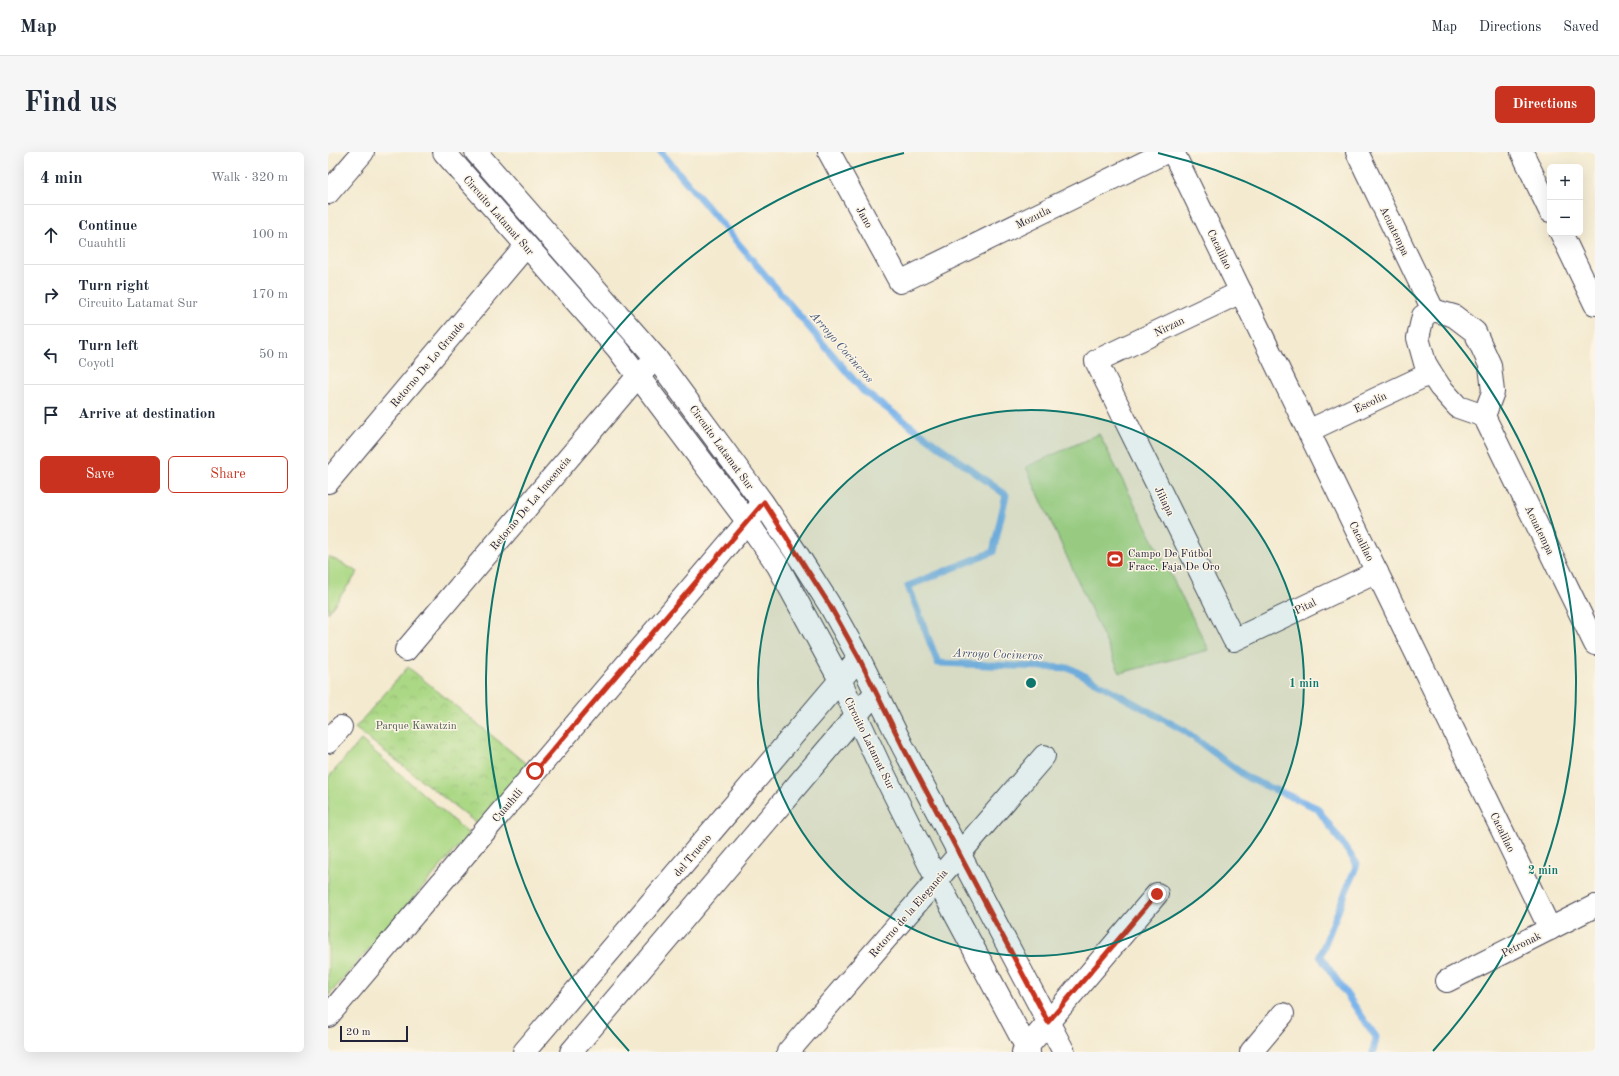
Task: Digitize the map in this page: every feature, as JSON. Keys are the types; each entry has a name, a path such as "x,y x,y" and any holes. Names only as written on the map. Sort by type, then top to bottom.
{"street":[{"path":"328,193 363,152"},
{"name":"Circuito Latamat Sur","path":"444,152 617,348 748,520 778,566 840,680 937,880 1026,1051"},
{"name":"Jano","path":"829,152 900,282"},
{"name":"Mozutla","path":"900,282 1166,152"},
{"name":"Cacalilao","path":"1173,152 1550,929"},
{"name":"Acuatempa","path":"1356,152 1433,310"},
{"path":"1522,152 1547,205"},
{"path":"462,173 478,154"},
{"name":"Circuito Latamat Sur","path":"478,154 656,358 764,502 829,604 859,658 959,854 1064,1052"},
{"path":"1562,236 1595,304"},
{"name":"Retorno De Lo Grande","path":"328,482 526,246"},
{"name":"Nirzan","path":"1096,361 1241,292"},
{"path":"1433,310 1454,316 1475,332 1490,365 1493,392 1484,416 1458,407 1440,387 1425,363 1418,338 1423,316 1433,310"},
{"name":"Retorno De La Inocencia","path":"406,650 638,376 656,358"},
{"name":"Jiliapa","path":"1096,361 1234,640"},
{"name":"Escolín","path":"1308,431 1431,373"},
{"name":"Acuatempa","path":"1484,416 1595,644"},
{"name":"Cuauhtli","path":"328,1016 764,502"},
{"name":"Pital","path":"1234,640 1377,572"},
{"name":"del Trueno","path":"524,1052 859,658"},
{"path":"571,1052 876,692"},
{"name":"Retorno de la Elegancia","path":"788,1052 1044,756"},
{"path":"1026,1051 1048,1022 1157,894"},
{"name":"Petronak","path":"1447,981 1595,906"},
{"path":"1251,1052 1283,1014"}],"green space":[{"name":"Campo De Fútbol Fracc. Faja De Oro","path":"1099,434 1209,650 1120,673 1026,467"},
{"path":"328,556 358,572 328,613"},
{"name":"Parque Kawatzin","path":"408,667 535,771 485,830 355,728"},
{"path":"361,740 469,834 328,996 328,778"}],"waterway":[{"name":"Arroyo Cocineros","path":"661,152 863,391 1006,495 993,552 908,586 938,663 1070,668 1185,731 1248,778 1317,808 1357,864 1320,956 1376,1037 1373,1052"}],"place":[{"name":"Campo De Fútbol Fracc. Faja De Oro","path":"1115,559"}],"route":[{"path":"535,771 764,502 829,604 859,658 903,747 1048,1022 1157,894"}]}
